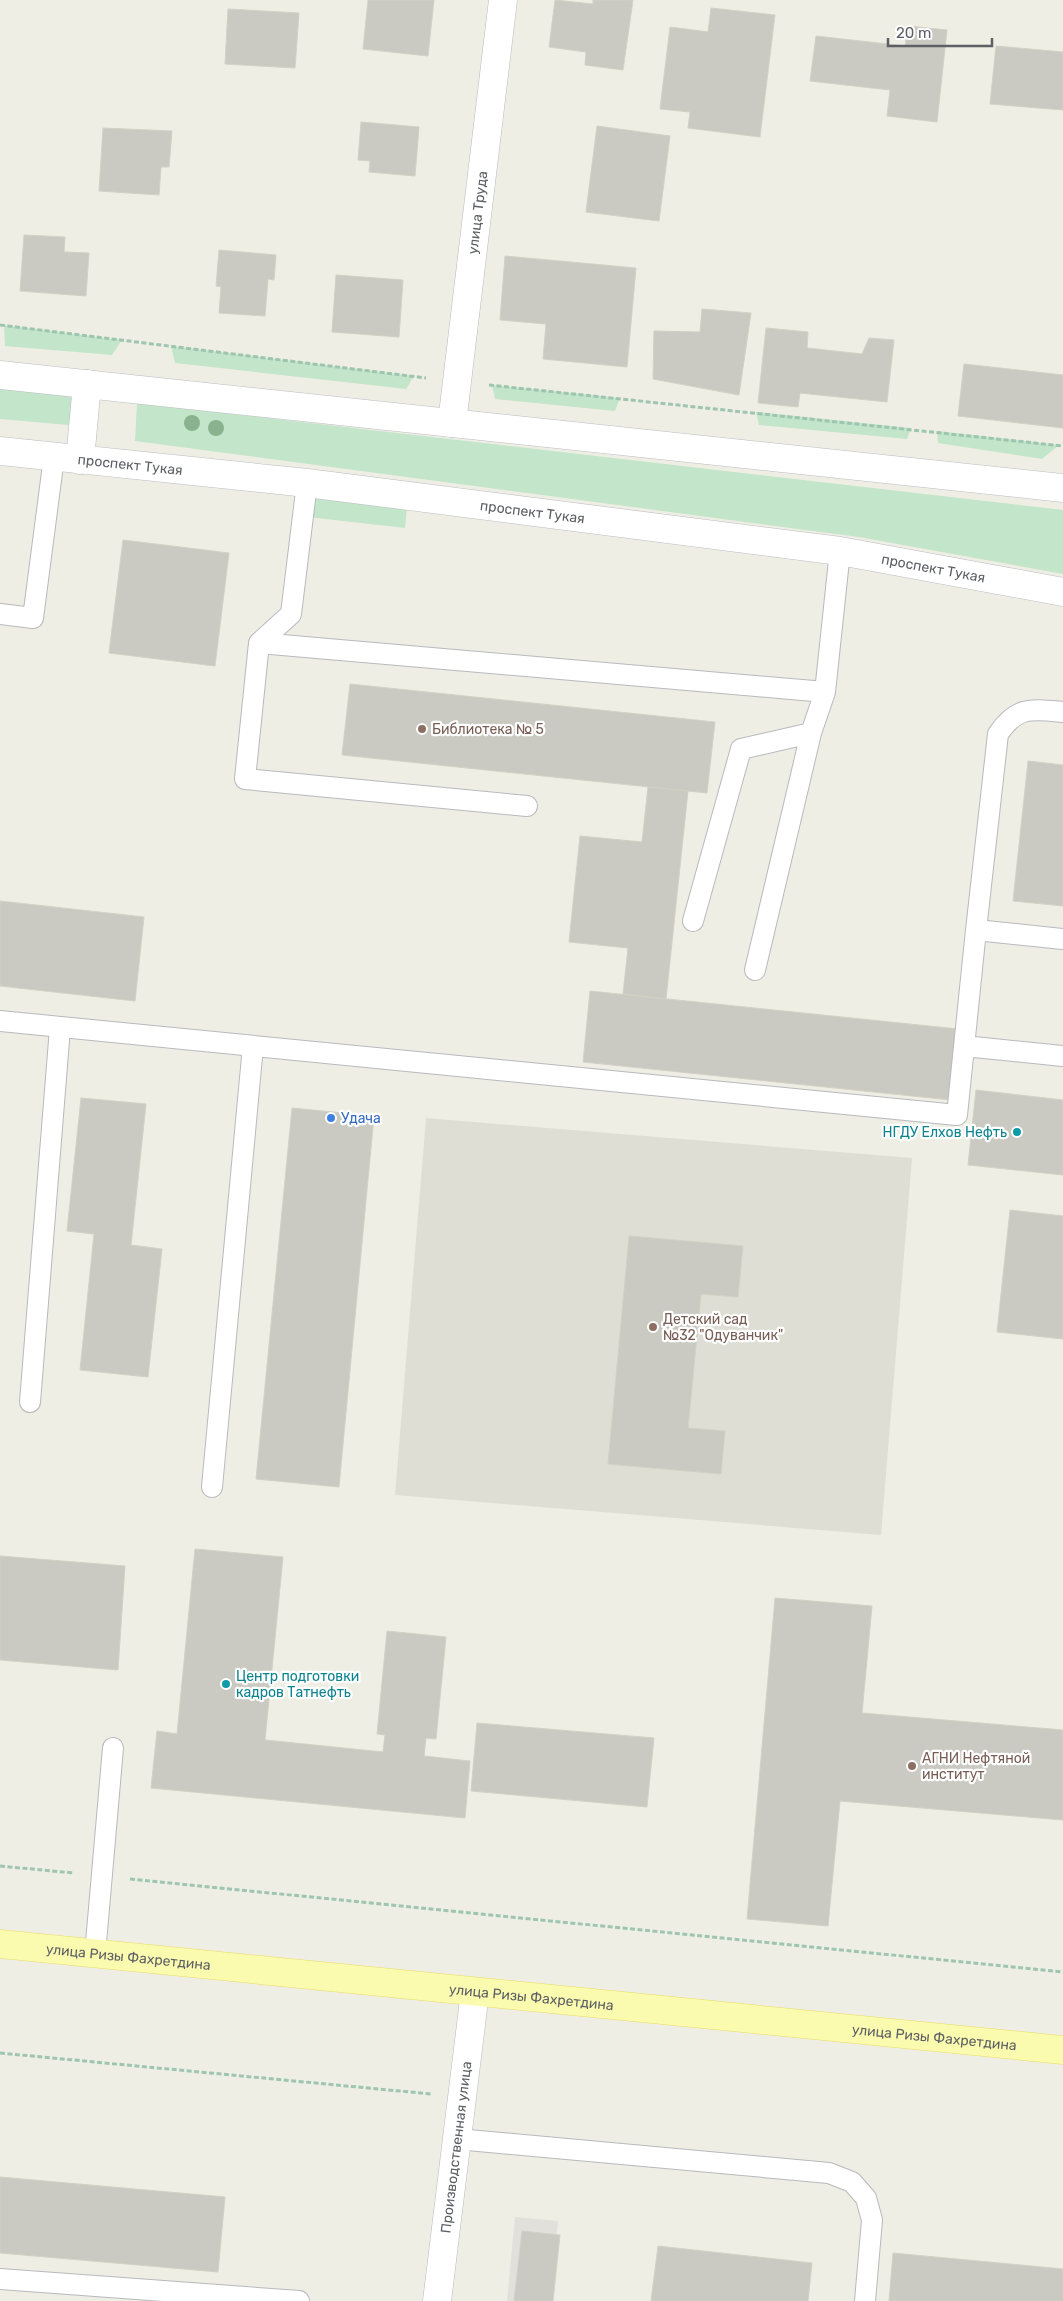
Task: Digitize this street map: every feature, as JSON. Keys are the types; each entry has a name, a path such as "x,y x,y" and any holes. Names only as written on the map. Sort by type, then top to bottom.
{"main road":[{"name":"улица Труда","path":"452,423 503,0"},
{"path":"0,375 1063,488"},
{"path":"67,458 87,384"},
{"name":"проспект Тукая","path":"0,451 307,484 840,551 1063,592"},
{"name":"улица Ризы Фахретдина","path":"0,1944 1063,2050"},
{"name":"Производственная улица","path":"438,2301 475,1992"}],"lane":[{"path":"0,614 33,618 67,458"},
{"path":"307,484 291,614 259,643 245,779 527,806"},
{"path":"754,970 811,733 825,692 840,551"},
{"path":"259,643 825,692"},
{"path":"0,1021 957,1115 998,734 1008,719 1021,711 1036,709 1063,712"},
{"path":"693,921 741,750 811,733"},
{"path":"976,930 1063,939"},
{"path":"30,1402 60,1028"},
{"path":"212,1487 253,1046"},
{"path":"964,1046 1063,1056"},
{"path":"95,1954 114,1748"},
{"path":"457,2139 829,2173 852,2182 866,2198 872,2220 866,2301"},
{"path":"0,2279 299,2301"}],"path":[{"path":"0,325 457,382 1063,446"},
{"path":"0,1866 1063,1972"},
{"path":"0,2053 462,2097"}],"shaded area":[{"name":"Детский сад №32 \"Одуванчик\"","path":"426,1118 912,1158 881,1535 395,1495"},
{"path":"515,2217 558,2221 551,2301 507,2301"}],"green space":[{"path":"4,325 122,340 112,355 5,346"},
{"path":"171,346 414,376 406,389 175,363"},
{"path":"492,385 620,398 615,411 495,399"},
{"path":"0,387 73,394 69,425 0,419"},
{"path":"137,403 1063,510 1063,574 859,537 135,441"},
{"path":"756,412 911,428 907,439 759,425"},
{"path":"937,431 1059,445 1042,459 938,443"},
{"path":"311,497 407,508 405,528 308,517"}],"building":[{"path":"368,0 434,0 428,56 363,49"},
{"path":"555,0 593,4 593,0 633,0 623,70 585,65 586,52 549,47"},
{"path":"711,8 775,15 760,137 688,128 690,112 660,109 670,27 708,32"},
{"path":"228,9 299,13 295,68 225,64"},
{"path":"908,26 947,30 937,122 887,116 890,90 810,81 816,36 905,46"},
{"path":"996,46 1063,52 1063,110 990,104"},
{"path":"361,122 419,127 415,176 369,172 370,161 358,160"},
{"path":"597,126 670,136 659,221 586,212"},
{"path":"103,128 172,131 169,167 161,167 159,195 99,191"},
{"path":"24,235 65,237 64,252 89,253 86,296 20,291"},
{"path":"219,250 276,255 274,280 268,279 265,316 219,313 221,287 216,286"},
{"path":"505,256 636,268 627,367 543,359 546,324 500,320"},
{"path":"336,275 403,280 399,337 332,332"},
{"path":"702,309 751,313 739,395 653,379 654,331 700,332"},
{"path":"766,328 808,332 807,348 862,354 869,338 894,340 887,402 800,393 798,407 758,403"},
{"path":"964,364 1063,375 1063,428 958,416"},
{"path":"123,540 229,553 215,666 109,653"},
{"path":"350,684 715,722 707,793 342,755"},
{"path":"1028,761 1063,765 1063,906 1013,901"},
{"path":"648,787 688,791 666,999 623,994 628,948 569,942 580,836 642,842"},
{"path":"0,901 144,917 135,1001 0,986"},
{"path":"590,991 958,1029 951,1100 583,1062"},
{"name":"НГДУ Елхов Нефть","path":"976,1090 1063,1100 1063,1175 968,1165"},
{"path":"81,1098 146,1104 131,1245 162,1249 148,1377 80,1370 94,1234 67,1231"},
{"path":"292,1108 374,1116 339,1487 256,1479"},
{"path":"1010,1210 1063,1216 1063,1339 997,1332"},
{"path":"629,1236 743,1246 738,1297 701,1294 688,1428 725,1431 721,1474 608,1464"},
{"name":"Центр подготовки кадров Татнефть","path":"195,1549 283,1557 265,1740 383,1752 385,1735 377,1734 387,1631 446,1637 436,1739 426,1738 424,1756 470,1761 465,1818 151,1788 157,1731 177,1734"},
{"path":"0,1556 125,1566 118,1670 0,1660"},
{"name":"АГНИ Нефтяной институт","path":"775,1598 872,1606 862,1713 1063,1730 1063,1820 840,1801 828,1926 747,1919"},
{"path":"477,1723 654,1738 647,1807 471,1791"},
{"path":"0,2177 225,2197 218,2272 0,2253"},
{"path":"522,2231 560,2235 553,2301 514,2301"},
{"path":"658,2246 812,2263 808,2301 651,2301"},
{"path":"893,2253 1063,2269 1063,2301 889,2301"}],"place":[{"name":"Библиотека № 5","path":"422,729"},
{"name":"Удача","path":"331,1118"},
{"name":"НГДУ Елхов Нефть","path":"1017,1132"},
{"name":"Детский сад №32 \"Одуванчик\"","path":"653,1327"},
{"name":"Центр подготовки кадров Татнефть","path":"226,1684"},
{"name":"АГНИ Нефтяной институт","path":"912,1766"}]}
